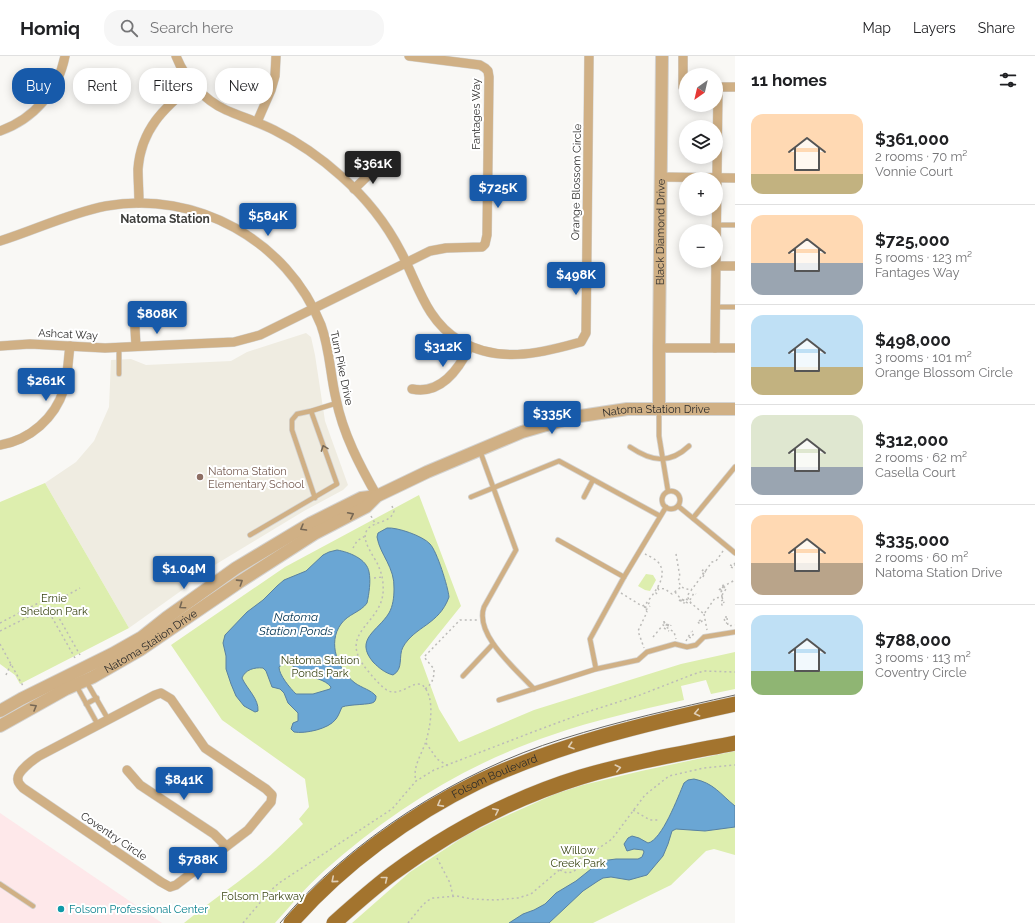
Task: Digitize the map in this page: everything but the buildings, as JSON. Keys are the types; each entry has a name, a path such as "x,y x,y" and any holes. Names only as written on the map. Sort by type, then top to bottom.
{"main road":[{"name":"Folsom Boulevard","path":"291,923 330,883 362,856 401,827 434,806 478,782 547,754 581,743 735,704"},
{"path":"334,923 392,874 430,848 466,826 510,804 581,777 616,768 735,743"}],"street":[{"path":"0,131 27,117 46,99 57,82 62,70 65,56"},
{"name":"Orange Blossom Circle","path":"176,56 182,68"},
{"path":"258,122 275,76 276,56"},
{"name":"Fantages Way","path":"313,309 430,251 438,249 482,247 485,244 488,235 488,71 485,68 475,64 409,56"},
{"name":"Orange Blossom Circle","path":"207,97 220,106 274,130 310,151 326,163 354,189 380,219 392,236 422,299 433,317 447,332 470,346 490,353 517,355 581,342 586,333 589,56"},
{"name":"Black Diamond Drive","path":"659,408 662,56"},
{"path":"683,56 683,68"},
{"path":"723,87 735,87"},
{"path":"139,203 138,168 142,148 146,136 160,113 170,104"},
{"path":"717,112 717,172"},
{"path":"354,189 378,166"},
{"path":"661,177 679,177"},
{"path":"723,178 735,178"},
{"name":"Turn Pike Drive","path":"0,241 86,211 106,206 139,203 159,204 198,211 229,224 246,234 263,246 286,269 303,291 313,309 321,326 327,345 337,403 347,437 376,496"},
{"path":"723,266 735,266"},
{"path":"715,348 716,268"},
{"name":"Ashcat Way","path":"0,346 30,344 119,347 234,342 260,335 313,309"},
{"path":"134,311 136,346"},
{"path":"0,445 12,442 28,435 41,425 52,412 64,390 70,346"},
{"path":"412,389 431,389 441,384 464,358 470,346"},
{"path":"659,348 735,348"},
{"name":"Natoma Station Drive","path":"0,711 21,699 78,677 108,668 152,642 241,581 314,534 366,507 376,496 427,472 480,451 522,432 574,417 627,409 735,409"},
{"name":"Natoma Station Drive","path":"0,726 78,677"},
{"name":"Coventry Circle","path":"161,693 164,694 173,702 205,748 271,793 271,802 248,830 176,885 167,886 23,788 18,780 20,774 33,760 108,719 155,695 161,693"},
{"path":"127,770 140,785 214,834 226,846"}],"lane":[{"path":"723,225 735,225"},
{"path":"716,307 735,307"},
{"path":"119,347 119,374"},
{"path":"315,498 292,430 292,420 297,414 337,403"},
{"path":"659,408 659,436 668,491"},
{"path":"250,535 337,484 311,411"},
{"path":"630,447 650,458 664,460 676,456 688,446"},
{"path":"480,451 516,550 484,607 483,621 493,644 534,689"},
{"path":"471,497 559,461 660,516"},
{"path":"693,518 735,467"},
{"path":"584,497 593,480"},
{"path":"668,491 676,492 680,496 678,506 672,509 663,504 662,498 668,491"},
{"path":"678,506 735,553"},
{"path":"596,669 590,639 624,577 666,507"},
{"path":"558,540 624,577"},
{"path":"499,700 596,669 638,660 646,653 678,644 687,647 696,645 704,637 735,632"},
{"path":"464,676 493,644"},
{"path":"78,677 97,698 108,719"},
{"path":"78,677 86,704 98,724"},
{"path":"86,704 97,698"},
{"path":"0,884 33,906"}],"path":[{"path":"353,548 357,541 365,536 367,530 391,517 394,511 392,506"},
{"path":"371,516 376,525"},
{"path":"365,536 382,577 384,589 382,602 377,612 357,638 355,647 360,661 388,692 399,693 415,684 420,684 425,688 429,696 430,710 426,742 415,769 416,781"},
{"path":"704,614 688,596 703,575 701,572 704,569 707,571 712,562 716,561 727,546"},
{"path":"639,551 656,560 660,565 662,577 658,590 644,606"},
{"path":"676,554 680,577 678,581 681,587 685,590 692,589"},
{"path":"731,566 735,564"},
{"path":"374,578 382,577"},
{"path":"720,590 735,580"},
{"path":"724,584 723,587 726,589 722,596 724,604"},
{"path":"658,590 665,590 672,594 681,587"},
{"path":"49,612 53,610 55,602 80,588"},
{"path":"617,590 644,606 646,609"},
{"path":"675,592 682,601 685,598 691,601"},
{"path":"691,601 694,593 696,594"},
{"path":"708,636 704,614 715,598 722,596"},
{"path":"0,623 46,598 66,629 80,655"},
{"path":"646,653 638,631 647,612 646,609 649,603 650,605"},
{"path":"0,631 46,608 76,658"},
{"path":"727,617 724,617 725,623 727,623 728,626 735,625"},
{"path":"698,622 704,618"},
{"path":"425,688 434,680 434,669 424,658 460,620 483,621"},
{"path":"665,621 664,622 667,625 664,628 674,632 678,644"},
{"path":"653,637 663,625 671,625"},
{"path":"60,632 66,629"},
{"path":"683,646 694,633 691,632"},
{"path":"0,644 24,686"},
{"path":"6,675 11,663"},
{"path":"426,742 437,759 448,766"},
{"path":"408,923 415,913 427,901 439,897 453,896 494,900 522,898 531,894 560,870 612,839 645,795 669,776 704,768 735,765"},
{"path":"633,810 650,820 658,820"},
{"path":"430,848 450,883 453,896"},
{"path":"560,870 573,872 579,867 584,856"}],"shaded area":[{"name":"Natoma Station Elementary School","path":"306,333 311,337 315,355 325,421 348,485 343,490 304,511 185,583 185,588 129,628 45,483 76,462 94,441 109,407 111,360 131,359 146,365 231,361 247,352"},
{"path":"0,813 162,923 0,923"}],"green space":[{"name":"Ernie Sheldon Park","path":"45,483 129,628 20,684 15,675 0,664 0,502"},
{"name":"Natoma Station Ponds Park","path":"419,495 461,606 420,657 439,709 459,742 534,710 681,664 735,652 735,689 711,694 706,680 681,686 684,700 601,720 552,735 521,746 461,774 404,809 350,848 312,882 275,923 184,923 275,851 303,824 299,819 309,807 305,779 222,720 171,645 285,567"},
{"path":"646,574 653,575 656,580 650,591 638,586"},
{"name":"Willow Creek Park","path":"735,751 735,855 714,849 706,851 671,885 593,923 352,923 410,872 465,836 497,820 555,794 583,785"}],"water":[{"name":"Natoma Station Ponds","path":"387,528 410,533 422,538 430,544 439,561 449,597 439,614 408,640 403,647 400,666 393,675 382,670 373,662 366,647 370,636 389,613 393,601 394,581 377,537 378,533"},
{"name":"Natoma Station Ponds","path":"337,550 347,552 357,557 368,567 370,583 367,603 341,624 335,639 335,648 339,664 349,678 374,694 376,699 372,703 342,707 336,719 328,726 310,731 294,732 291,729 293,723 298,721 298,713 288,703 284,693 280,689 272,687 266,671 263,668 250,670 243,675 242,678 257,702 258,711 255,712 244,706 236,696 226,669 226,656 223,643 225,635 247,612 263,600 277,586 284,580 306,571 323,555","holes":["284,663 287,663 304,674 325,682 331,687 330,689 313,694 296,694 285,681 279,670 279,667"]},
{"path":"694,779 712,786 735,806 735,827 705,831 676,829 672,831 663,856 647,875 629,880 611,877 603,878 583,891 549,923 509,923 523,914 545,904 556,893 576,881 601,861 638,859 642,857 644,852 643,850 634,849 627,851 624,844 628,838 632,836 648,843 653,840 659,834 669,817 684,783 688,780"}],"tram line":[{"path":"280,923 308,893 339,864 372,837 408,812 446,789 523,753 583,732 735,695"}],"place":[{"name":"Natoma Station Elementary School","path":"200,477"},
{"name":"Folsom Professional Center","path":"61,909"}],"district":[{"name":"Natoma Station","path":"165,219"}],"park label":[{"name":"Folsom Parkway","path":"263,896"}]}
